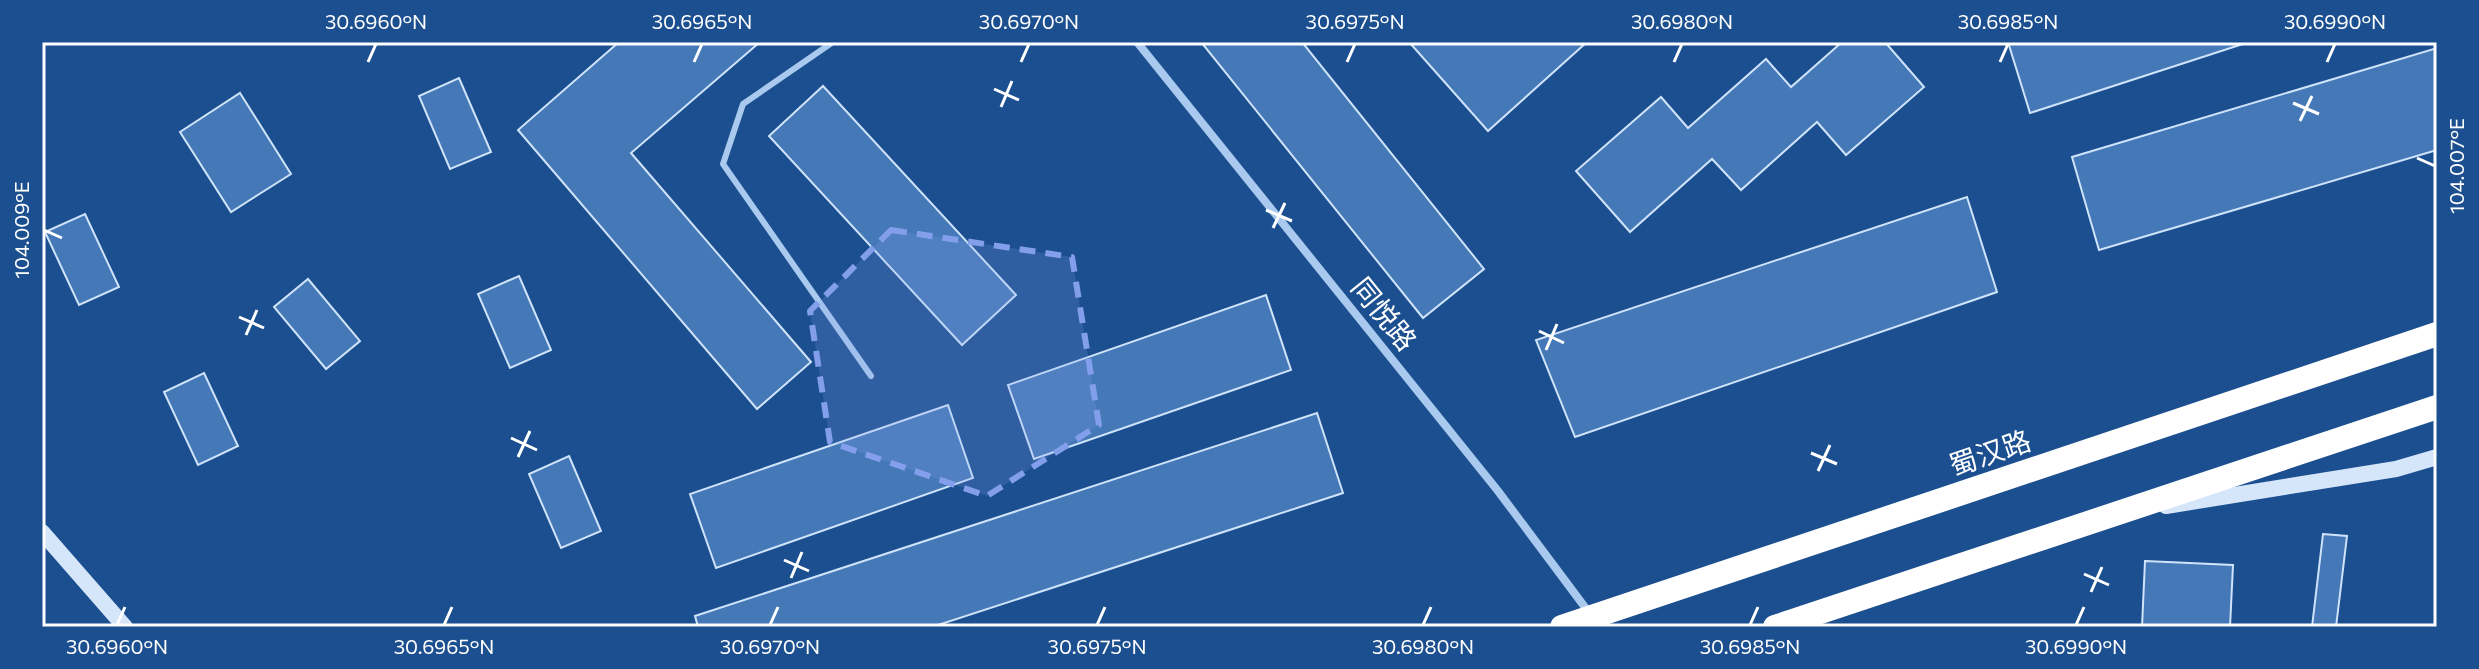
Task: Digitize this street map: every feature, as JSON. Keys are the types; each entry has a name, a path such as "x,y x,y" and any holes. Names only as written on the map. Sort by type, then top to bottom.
{"highway":[{"name":"蜀汉路","path":"1562,627 2437,334"},
{"path":"1775,627 2437,407"}],"main road":[{"path":"2105,516 2396,469 2437,457"},
{"path":"42,532 125,627"}],"street":[{"name":"同悦路","path":"1137,42 1498,491 1593,618"}],"lane":[{"path":"833,42 743,104 723,164 871,376"}],"highlighted area":[{"path":"891,230 1072,257 1099,425 987,496 830,442 810,311"}],"building":[{"path":"619,42 760,42 631,153 811,362 757,409 518,130"},
{"path":"1201,42 1302,42 1484,269 1423,318"},
{"path":"1409,42 1587,42 1488,131"},
{"path":"1842,42 1885,42 1924,87 1846,155 1817,122 1741,190 1712,159 1630,232 1576,171 1661,97 1688,128 1766,59 1791,87"},
{"path":"2008,42 2249,42 2030,113"},
{"path":"2437,48 2437,150 2099,250 2072,157"},
{"path":"459,78 491,152 450,169 419,96"},
{"path":"823,86 1016,295 962,345 769,136"},
{"path":"240,93 291,174 231,212 180,132"},
{"path":"1967,197 1997,292 1575,437 1536,340"},
{"path":"85,214 119,287 79,305 45,232"},
{"path":"519,276 551,350 510,368 478,294"},
{"path":"308,279 360,341 326,369 274,307"},
{"path":"1266,295 1291,370 1034,459 1008,385"},
{"path":"204,373 238,446 198,465 164,392"},
{"path":"948,405 973,478 716,568 690,494"},
{"path":"1317,413 1343,493 932,627 698,627 695,616"},
{"path":"569,456 601,531 561,548 529,474"},
{"path":"2323,534 2347,536 2336,627 2312,627"},
{"path":"2145,561 2233,565 2230,627 2142,627"}]}
